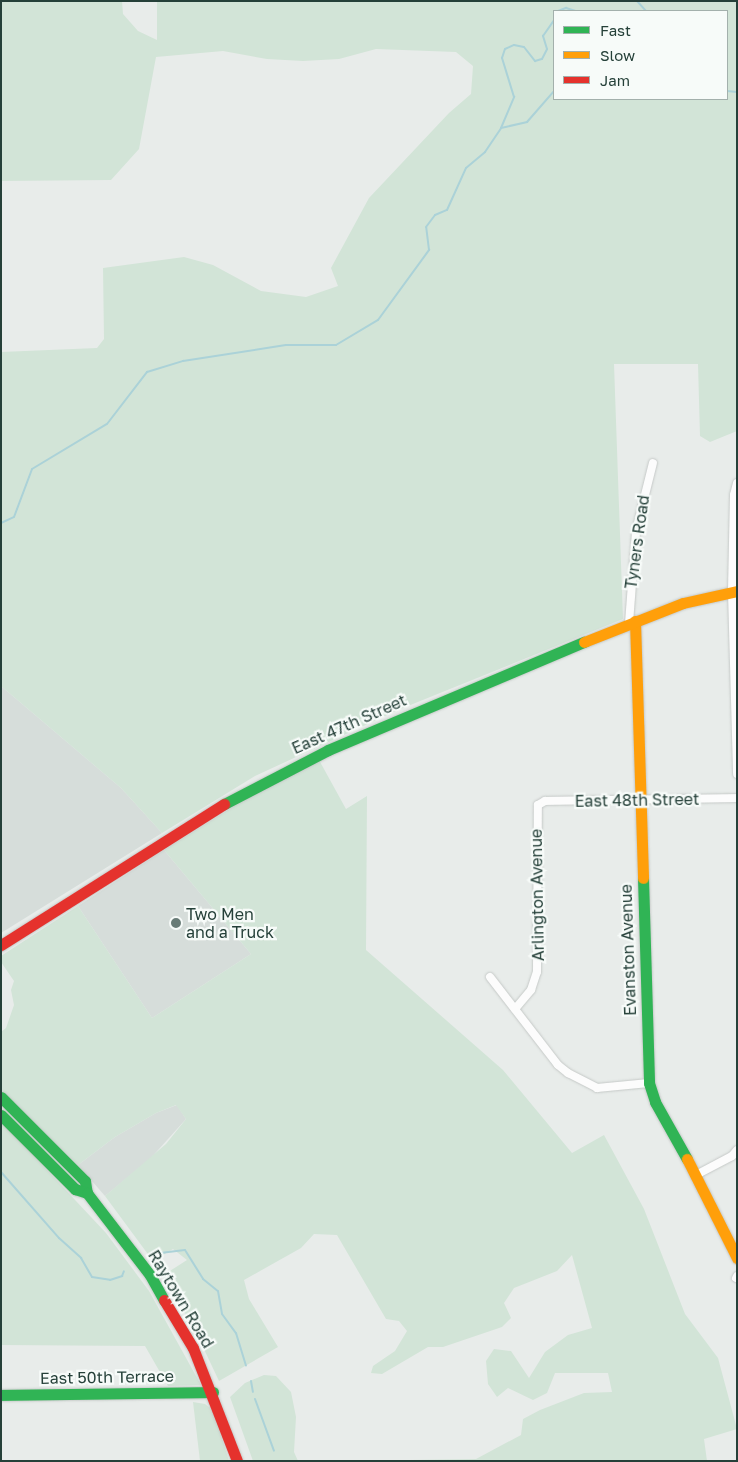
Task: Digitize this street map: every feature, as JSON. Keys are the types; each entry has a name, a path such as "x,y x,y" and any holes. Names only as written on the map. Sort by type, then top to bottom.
{"main road":[{"name":"East 47th Street","path":"1,945 184,827 254,786 328,750 632,622 683,603 734,591"},
{"name":"Evanston Avenue","path":"632,622 649,1083 654,1102 696,1175 737,1258"},
{"name":"Raytown Road","path":"1,1097 85,1181 86,1193"},
{"name":"Raytown Road","path":"1,1116 75,1189 86,1193 150,1275 179,1321 213,1392 237,1461"},
{"name":"East 50th Terrace","path":"1,1396 213,1392"}],"street":[{"name":"Tyners Road","path":"632,622 636,531 653,463"},
{"path":"737,483 734,591 737,774"},
{"name":"East 48th Street","path":"538,805 545,801 737,798"},
{"name":"Arlington Avenue","path":"515,1009 531,990 537,972 538,805"},
{"path":"490,977 558,1065 581,1082 597,1088 649,1083"},
{"path":"696,1175 732,1156 737,1150"}],"shaded area":[{"path":"1,686 121,788 162,833 1,933"},
{"path":"164,850 251,954 152,1018 78,906"},
{"path":"177,1105 186,1119 150,1159 105,1196 78,1165 115,1137 156,1113"}],"green space":[{"path":"1,1 122,1 123,14 138,31 157,40 157,1 737,1 737,431 710,442 700,436 698,364 614,364 623,619 398,710 255,776 162,833 121,788 1,686 1,352 97,348 104,339 103,268 184,257 213,265 261,291 306,297 338,286 331,268 369,198 449,113 471,94 473,66 456,52 376,49 339,59 303,61 267,59 223,51 156,57 139,149 111,180 1,181"},
{"path":"319,760 346,809 367,796 366,950 503,1070 572,1153 604,1135 644,1209 685,1314 718,1358 737,1429 704,1439 707,1461 342,1461 476,1459 521,1435 523,1419 540,1410 584,1393 612,1392 608,1373 555,1373 547,1393 533,1400 508,1388 497,1397 488,1384 486,1361 494,1349 511,1351 529,1378 545,1352 568,1335 592,1328 572,1255 557,1271 514,1288 504,1303 511,1318 502,1327 443,1347 428,1347 382,1374 371,1373 373,1366 395,1351 407,1331 399,1321 386,1319 337,1235 314,1234 301,1248 244,1280 249,1299 278,1347 219,1381 194,1328 162,1276 187,1260 173,1249 153,1261 105,1196 166,1144 186,1119 176,1105 156,1113 115,1137 78,1165 1,1090 1,1032 6,1028 14,1005 11,990 14,981 1,962 1,956 78,906 152,1018 251,954 164,850 249,797"},
{"path":"1,1121 106,1233 149,1291 201,1385 168,1386 145,1346 1,1345"},
{"path":"264,1375 276,1376 291,1392 296,1417 294,1452 298,1461 253,1461 230,1397 245,1383"},
{"path":"193,1402 205,1404 213,1410 229,1461 200,1461"}],"waterway":[{"path":"637,1 645,10"},
{"path":"561,10 566,8 573,10"},
{"path":"501,128 514,97 502,58 505,49 514,45 524,47 535,61 542,59 547,49 543,36 553,21"},
{"path":"728,91 737,92"},
{"path":"1,535 1,523 14,517 32,469 107,424 147,372 183,361 286,345 336,345 378,320 429,250 426,227 435,215 447,210 466,168 485,152 501,128 527,122 553,92"},
{"path":"1,1172 59,1238 81,1258 92,1277 110,1280 122,1276 124,1271"},
{"path":"152,1254 185,1250 203,1279 218,1291 222,1314 236,1333 246,1365"},
{"path":"251,1381 253,1392"},
{"path":"255,1399 274,1451"}],"traffic: fast":[{"path":"224,804 328,750 584,642"},
{"path":"643,878 649,1083 655,1102 687,1159"},
{"path":"1,1097 85,1181 87,1193"},
{"path":"1,1115 75,1189 87,1193 150,1275 164,1300"},
{"path":"1,1395 213,1392"}],"traffic: slow":[{"path":"584,642 683,603 737,591"},
{"path":"635,621 643,878"},
{"path":"687,1159 737,1258"}],"traffic: jam":[{"path":"1,945 224,804"},
{"path":"164,1300 193,1348 237,1461"}],"place":[{"name":"Two Men and a Truck","path":"176,923"}]}
